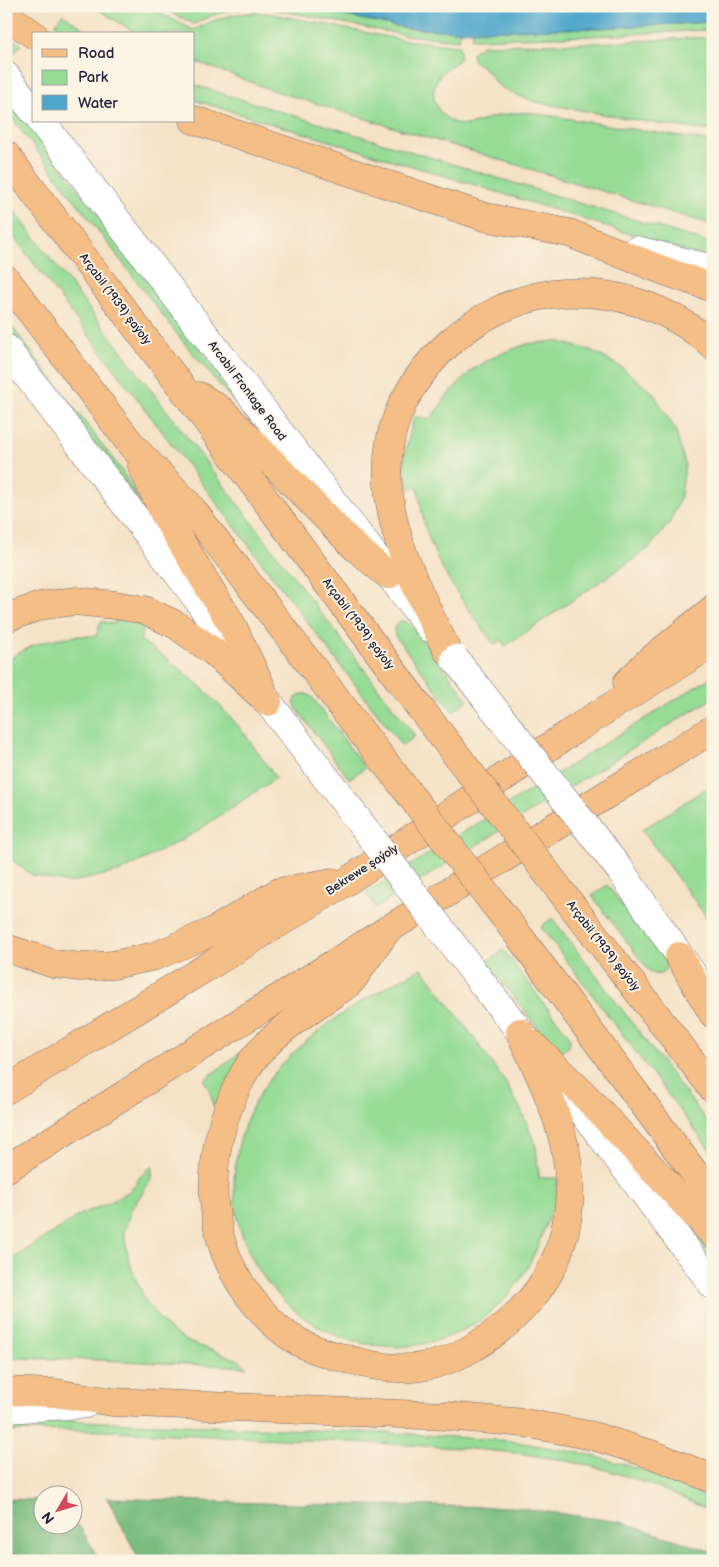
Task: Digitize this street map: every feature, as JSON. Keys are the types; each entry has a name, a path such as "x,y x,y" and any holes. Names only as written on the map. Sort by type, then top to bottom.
{"main road":[{"path":"6,15 32,34"},
{"path":"195,120 485,218 568,233 713,288"},
{"name":"Arçabil (1939) şaýoly","path":"6,156 180,385 418,705 713,1089"},
{"path":"6,278 133,447 188,504 522,940 713,1198"},
{"path":"451,654 412,574 394,525 390,504 388,468 390,442 406,397 416,379 429,362 461,333 496,312 518,303 552,294 602,295 647,304 698,333 713,346"},
{"path":"180,385 221,410 356,548 388,575"},
{"path":"133,447 164,514 232,625 268,702"},
{"path":"6,618 40,606 74,600 115,604 145,610 176,624 214,652 268,702"},
{"path":"591,719 647,663 713,609"},
{"name":"Bekrewe şaýoly","path":"6,1090 349,880 591,719 713,643"},
{"path":"6,1169 387,930 713,729"},
{"path":"634,778 713,745"},
{"path":"6,948 54,964 81,967 114,966 155,956 214,931 279,892 349,880"},
{"path":"387,930 350,982 278,1033 257,1053 241,1078 226,1114 217,1146 214,1174 213,1203 221,1241 233,1272 249,1297 271,1322 297,1341 326,1354 359,1363 389,1368 421,1367 451,1358 480,1343 511,1320 533,1299 547,1277 565,1236 570,1200 568,1166 560,1123 520,1032"},
{"path":"679,956 713,985"},
{"path":"679,956 713,1014"},
{"path":"520,1032 588,1099 713,1234"},
{"path":"6,1391 55,1393 112,1402 438,1416 525,1423 593,1436 654,1455 713,1479"}],"street":[{"path":"6,76 32,109"},
{"name":"Arcabil Frontage Road","path":"42,122 388,575 620,870 713,1002"},
{"path":"568,233 713,270"},
{"path":"6,348 198,600 268,702 482,983 597,1129 713,1285"},
{"path":"6,1409 112,1402"}],"green space":[{"path":"93,6 145,6 194,30 212,21 229,16 247,13 267,13 403,40 459,46 459,58 440,75 434,86 435,101 438,109 449,120 457,124 468,125 506,114 533,113 713,142 713,225 275,91 195,61 195,32 134,32"},
{"path":"157,6 182,6 196,12 211,6 297,6 406,28 460,31 459,40 404,35 268,8 248,8 230,11 194,24"},
{"path":"63,14 88,32 66,32 55,24"},
{"path":"713,22 713,30 593,36 472,39 472,31 599,28"},
{"path":"6,34 21,45 10,57 6,52"},
{"path":"713,37 713,131 664,125 536,102 500,86 472,57 472,53 482,45 593,43"},
{"path":"195,85 713,244 713,260 195,100"},
{"path":"6,94 272,443 270,445 180,338 6,110"},
{"path":"6,200 415,736 402,746 6,227"},
{"path":"6,319 120,468 143,506 6,338"},
{"path":"555,341 590,350 621,367 653,393 675,429 685,464 681,496 669,524 647,550 505,646 501,640 494,645 454,588 437,558 425,526 418,488 403,488 406,452 414,417 430,419 449,393 472,370 497,355 527,344"},
{"path":"117,616 145,624 140,640 177,667 212,697 239,727 276,778 191,835 122,871 68,883 32,875 6,856 6,662 27,649 49,640 96,636 101,621 114,624"},
{"path":"400,621 406,621 411,625 468,700 453,712 395,636 394,628"},
{"path":"713,676 713,698 376,908 366,893"},
{"path":"301,694 307,694 312,697 365,768 349,779 297,709 294,703"},
{"path":"713,784 713,926 642,830"},
{"path":"607,885 665,960 666,968 663,973 654,974 650,972 592,896"},
{"path":"552,918 713,1129 713,1154 541,927"},
{"path":"503,950 569,1036 570,1044 567,1049 557,1050 553,1048 487,962"},
{"path":"422,968 505,1082 521,1110 536,1147 539,1178 558,1178 557,1214 550,1212 529,1265 514,1289 494,1309 453,1335 410,1346 367,1344 326,1330 290,1307 261,1274 242,1234 234,1187 236,1160 242,1133 252,1108 266,1084 282,1065 317,1032 337,1017 379,991"},
{"path":"241,1052 244,1055 217,1104 213,1106 211,1094 204,1080"},
{"path":"152,1166 152,1178 131,1210 124,1232 129,1262 145,1301 166,1327 186,1341 239,1360 247,1367 102,1360 6,1358 6,1263 81,1214 109,1203 130,1191 140,1177"},
{"path":"685,1218 713,1248 713,1262 681,1221"},
{"path":"56,1420 409,1434 511,1441 586,1454 654,1474 713,1500 713,1512 665,1491 616,1473 565,1461 513,1453 421,1446 132,1432 69,1430 6,1432 6,1421"},
{"path":"107,1498 291,1504 513,1507 621,1522 713,1552 713,1561 140,1561"},
{"path":"6,1499 32,1500 32,1534 82,1534 82,1530 100,1561 6,1561"}],"water":[{"path":"297,6 713,6 713,22 599,28 456,31 406,28"}]}
